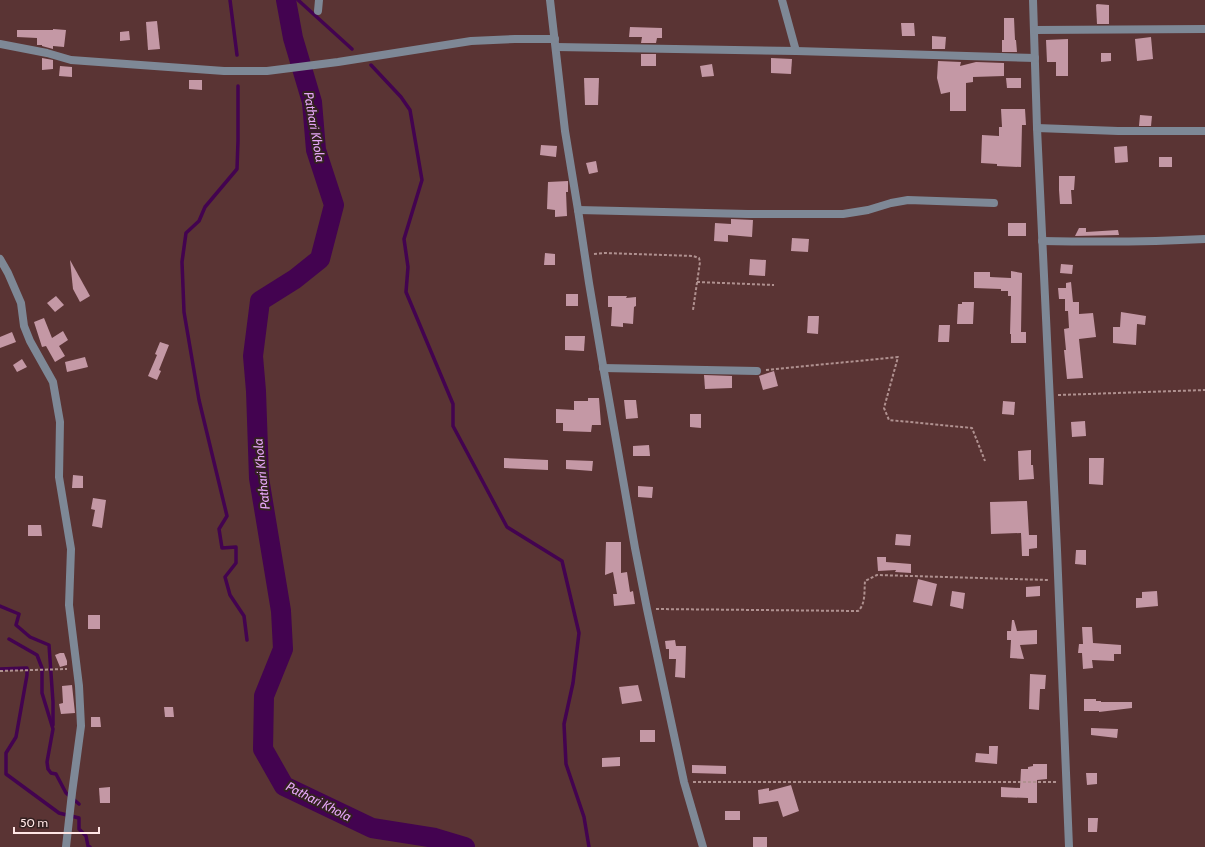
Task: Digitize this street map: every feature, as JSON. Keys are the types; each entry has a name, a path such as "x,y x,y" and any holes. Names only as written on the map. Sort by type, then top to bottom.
{"street":[{"path":"318,11 319,0"},
{"path":"550,0 565,131 603,368 647,609 684,782 703,847"},
{"path":"782,0 796,51"},
{"path":"1033,0 1037,128 1069,847"},
{"path":"1034,30 1205,29"},
{"path":"0,44 47,53 71,60 224,71 267,71 338,62 471,41 515,39 556,43 1035,58"},
{"path":"1037,128 1118,131 1205,131"},
{"path":"578,210 741,214 843,214 868,210 891,203 908,200 994,203"},
{"path":"1042,242 1164,241 1205,239"},
{"path":"0,259 21,303 24,326 30,341 53,382 60,422 60,476 71,549 69,605 81,726 66,847"},
{"path":"603,368 757,371"}],"path":[{"path":"585,255 605,253 693,256 699,258 700,262 693,310"},
{"path":"697,282 774,285"},
{"path":"757,371 898,358 884,408 889,420 972,428 985,461"},
{"path":"1050,395 1205,390"},
{"path":"647,609 858,611 862,607 865,581 876,575 1058,580"},
{"path":"0,671 76,669"},
{"path":"684,782 1066,782"}],"building":[{"path":"1097,4 1109,5 1109,24 1097,24"},
{"path":"1004,18 1014,18 1017,52 1002,52 1002,40 1004,40"},
{"path":"157,21 160,49 148,50 146,22"},
{"path":"901,23 914,23 915,36 902,36"},
{"path":"630,27 662,28 662,38 657,38 656,43 641,43 642,37 629,37"},
{"path":"17,30 66,30 64,47 53,46 53,49 42,45 37,45 37,38 17,37"},
{"path":"129,31 130,40 120,41 120,32"},
{"path":"932,36 946,37 945,49 932,49"},
{"path":"1151,37 1153,59 1137,61 1135,39"},
{"path":"1068,39 1068,76 1056,76 1056,62 1047,62 1046,40"},
{"path":"1101,53 1111,53 1111,61 1101,62"},
{"path":"641,54 656,54 656,66 641,66"},
{"path":"42,58 53,60 53,69 42,70"},
{"path":"771,58 792,59 791,74 771,73"},
{"path":"938,61 961,62 960,66 976,62 1004,63 1004,76 973,77 973,82 966,83 966,111 950,111 950,92 941,94 937,78"},
{"path":"712,64 714,76 702,77 700,66"},
{"path":"60,66 72,67 72,77 59,76"},
{"path":"584,78 599,78 598,105 585,105"},
{"path":"1006,78 1021,78 1021,88 1007,88"},
{"path":"189,80 202,80 202,90 189,89"},
{"path":"1001,109 1025,109 1026,125 1022,125 1021,167 997,166 997,164 981,163 982,135 999,136 999,127 1002,127"},
{"path":"1140,115 1152,116 1151,126 1139,126"},
{"path":"541,145 557,146 556,157 540,155"},
{"path":"1127,146 1128,162 1115,163 1114,147"},
{"path":"1159,157 1172,157 1172,167 1159,167"},
{"path":"596,161 598,172 589,174 586,163"},
{"path":"1059,176 1075,176 1074,190 1071,190 1072,204 1060,204"},
{"path":"568,181 568,192 566,192 567,216 555,217 555,210 547,209 548,182"},
{"path":"731,219 753,220 752,237 728,235 728,242 714,241 715,223 731,224"},
{"path":"1008,223 1026,223 1026,236 1008,236"},
{"path":"1079,228 1086,228 1086,232 1118,230 1119,235 1075,236"},
{"path":"792,238 809,239 808,252 791,251"},
{"path":"545,253 555,254 555,265 544,265"},
{"path":"750,259 766,260 765,276 749,275"},
{"path":"70,260 90,296 80,302 73,289"},
{"path":"1061,264 1073,265 1072,274 1060,273"},
{"path":"1011,271 1022,273 1021,332 1026,332 1026,343 1011,343 1011,296 1008,296 1008,291 1001,291 1001,289 974,288 974,272 990,272 990,277 1011,278"},
{"path":"1071,282 1073,302 1079,302 1079,314 1093,313 1096,337 1079,339 1083,378 1067,379 1064,350 1066,350 1064,329 1069,328 1068,311 1065,311 1065,299 1059,299 1058,288 1066,288 1066,283"},
{"path":"566,294 578,294 578,306 566,306"},
{"path":"56,296 64,305 55,312 47,303"},
{"path":"608,296 627,296 626,298 636,297 633,324 623,323 623,327 611,326 612,307 608,307"},
{"path":"962,302 974,302 973,324 957,324 958,304 962,304"},
{"path":"1121,312 1146,316 1145,325 1137,324 1136,345 1113,343 1113,327 1120,327"},
{"path":"808,316 819,316 818,334 807,333"},
{"path":"44,318 52,338 63,331 68,340 59,346 65,356 55,362 46,346 42,347 34,322"},
{"path":"939,325 950,325 949,342 938,342"},
{"path":"12,332 16,342 0,348 0,337"},
{"path":"565,336 585,336 584,351 565,350"},
{"path":"160,342 169,345 159,370 161,371 157,380 148,376 157,355 155,354"},
{"path":"85,357 88,367 67,372 65,362"},
{"path":"22,359 27,367 17,372 13,365"},
{"path":"774,371 778,386 763,390 759,376"},
{"path":"704,375 732,376 732,388 705,389"},
{"path":"588,398 599,398 601,425 592,425 591,432 563,431 563,423 556,423 556,409 574,410 574,401 588,401"},
{"path":"624,400 636,400 638,418 626,419"},
{"path":"1003,401 1015,402 1014,415 1002,414"},
{"path":"690,414 701,414 701,428 690,427"},
{"path":"1085,421 1086,436 1072,437 1071,422"},
{"path":"649,445 650,456 633,456 633,446"},
{"path":"1031,450 1031,465 1033,465 1034,479 1019,480 1018,451"},
{"path":"504,458 548,460 548,470 504,468"},
{"path":"1089,458 1104,458 1103,485 1089,484"},
{"path":"566,460 593,461 592,471 566,469"},
{"path":"73,475 83,476 83,488 72,488"},
{"path":"638,486 653,487 652,498 638,497"},
{"path":"93,498 106,500 102,528 92,526 95,510 91,509"},
{"path":"1027,501 1029,535 1037,535 1037,548 1029,549 1029,556 1022,556 1021,533 991,534 990,502"},
{"path":"28,525 41,525 42,536 28,536"},
{"path":"896,534 911,535 910,546 895,545"},
{"path":"606,542 621,542 621,573 627,572 630,592 633,591 635,604 614,606 613,594 617,594 613,572 605,575"},
{"path":"1076,550 1086,550 1086,565 1075,564"},
{"path":"877,557 886,557 886,562 911,564 911,573 895,572 896,570 878,571"},
{"path":"918,579 937,584 932,606 913,602"},
{"path":"1040,586 1040,596 1026,597 1026,587"},
{"path":"952,591 965,593 963,609 950,606"},
{"path":"1157,591 1158,606 1136,608 1136,598 1142,598 1142,592"},
{"path":"88,615 100,615 100,629 88,629"},
{"path":"1012,620 1014,620 1017,631 1037,630 1037,644 1020,645 1024,659 1010,658 1011,640 1007,640 1007,631 1011,631"},
{"path":"1082,627 1092,627 1093,643 1121,645 1121,654 1114,654 1114,661 1092,660 1093,668 1083,669 1082,653 1078,653 1079,644 1083,644"},
{"path":"675,640 676,646 686,646 685,678 675,677 676,659 669,659 669,649 666,649 665,641"},
{"path":"64,653 67,665 60,667 55,655"},
{"path":"1030,674 1046,675 1045,689 1040,689 1039,710 1029,709"},
{"path":"72,685 75,713 61,714 59,704 63,703 62,686"},
{"path":"638,685 642,701 622,704 619,687"},
{"path":"1084,699 1096,699 1096,701 1101,702 1132,702 1132,708 1099,712 1084,711"},
{"path":"164,707 173,707 174,717 165,717"},
{"path":"91,717 100,717 101,727 91,727"},
{"path":"1091,728 1118,729 1117,738 1091,735"},
{"path":"640,730 655,730 655,742 640,742"},
{"path":"989,746 998,746 997,764 975,762 976,753 989,754"},
{"path":"620,757 620,766 602,767 602,758"},
{"path":"1033,764 1047,764 1047,779 1037,780 1037,803 1028,803 1028,798 1001,797 1001,787 1020,788 1021,769 1028,769 1028,767 1033,766"},
{"path":"692,765 726,766 726,774 692,773"},
{"path":"1086,773 1097,773 1097,784 1087,785"},
{"path":"791,785 799,811 783,817 778,801 759,804 758,790 769,788 769,791"},
{"path":"110,787 110,803 100,803 99,788"},
{"path":"725,811 740,811 740,820 725,820"},
{"path":"1088,818 1098,818 1097,832 1088,832"},
{"path":"753,837 767,837 767,847 753,847"}],"waterway":[{"path":"230,0 237,55"},
{"name":"Pathari Khola","path":"286,0 293,38 312,102 316,150 334,205 320,259 295,279 260,301 253,356 256,391 259,478 281,611 283,649 264,696 263,749 284,786 372,828 435,838 465,847"},
{"path":"298,0 352,49"},
{"path":"371,65 401,97 410,110 422,180 404,239 408,267 406,292 453,404 453,426 507,527 562,561 579,633 573,683 564,724 566,764 584,817 589,847"},
{"path":"238,86 237,169 205,207 199,221 186,233 182,262 184,312 199,400 227,516 219,529 222,548 236,547 236,563 225,577 230,595 244,616 247,640"},
{"path":"0,606 19,614 16,625 30,637 49,645 53,725"},
{"path":"9,639 37,655 42,668 42,693 53,729 47,762 48,769 51,773 56,774 66,793 79,804"},
{"path":"0,669 27,668 16,737 6,753 6,774 59,813 79,818 79,829 86,836 88,846 90,847"}]}
